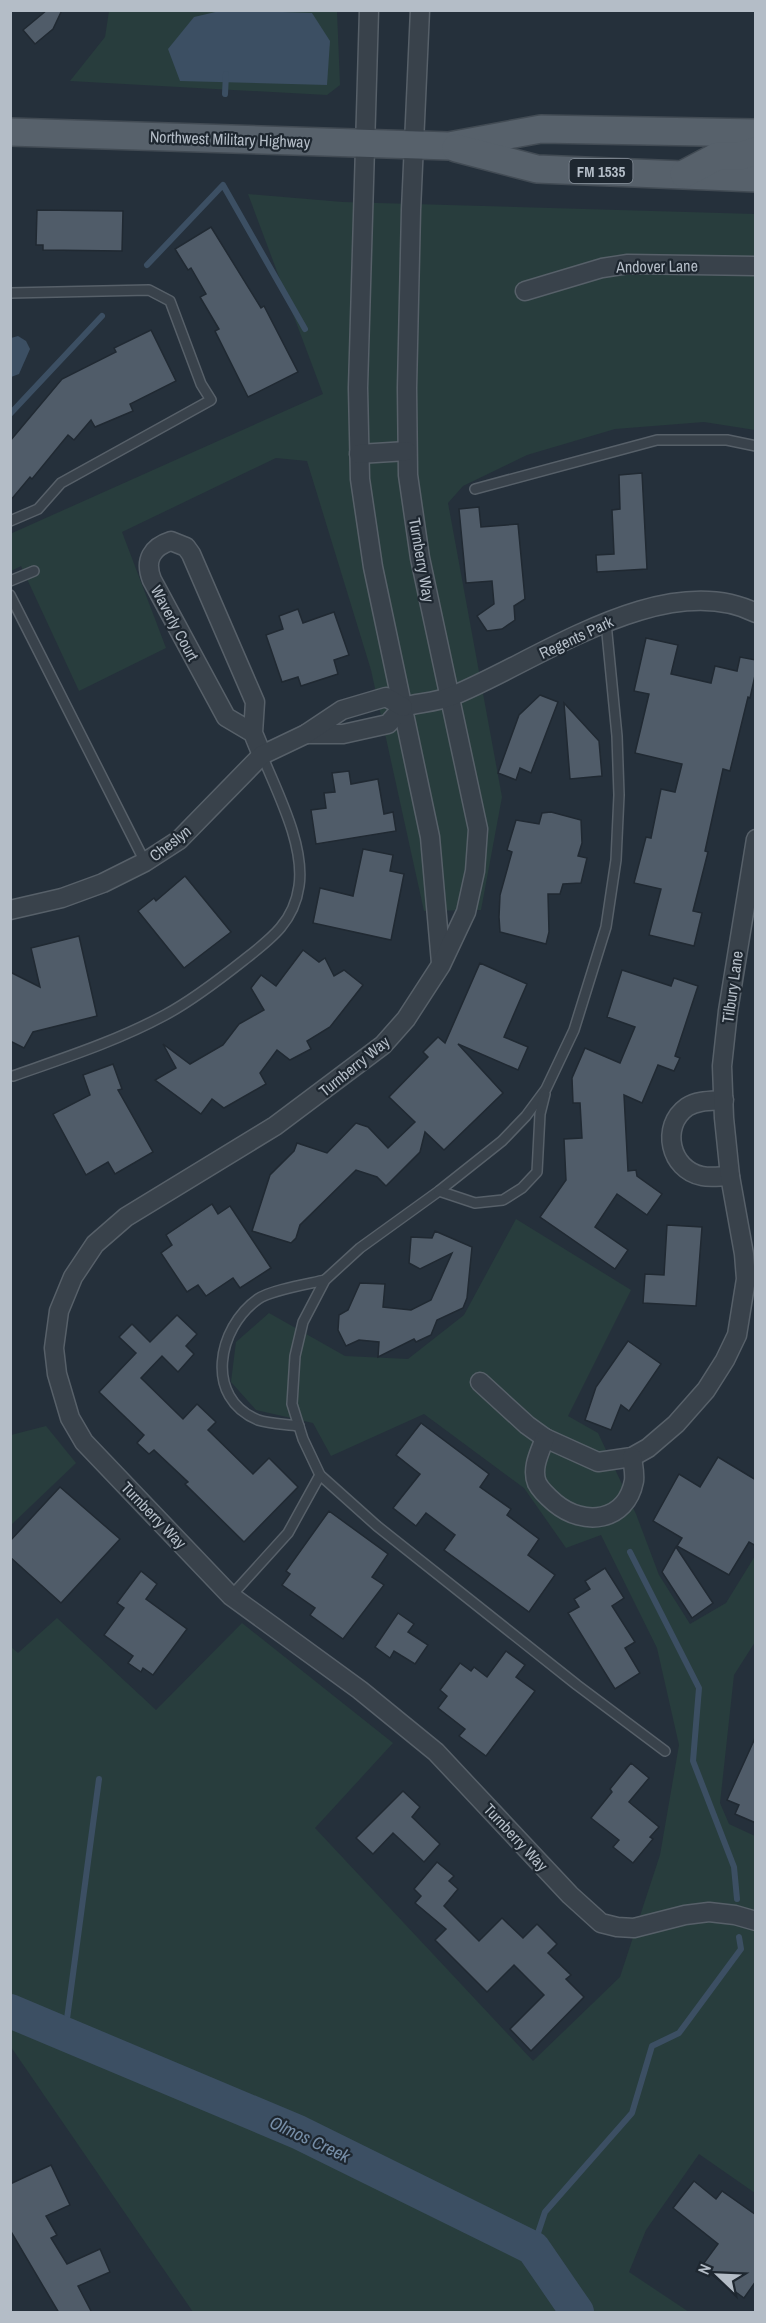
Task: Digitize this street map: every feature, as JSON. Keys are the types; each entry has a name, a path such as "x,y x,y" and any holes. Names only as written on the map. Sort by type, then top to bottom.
{"main road":[{"name":"Northwest Military Highway","path":"10,132 449,146 541,129 756,133"},
{"name":"Northwest Military Highway","path":"449,146 537,169 756,178"},
{"path":"683,175 718,156 740,156 756,151"}],"street":[{"path":"369,10 358,388 360,479 373,567 430,837 441,965"},
{"name":"Turnberry Way","path":"420,10 407,388 408,475 420,558 478,829 475,871 466,912 441,965 406,1019 383,1045 275,1126 126,1217 95,1244 73,1277 59,1311 54,1348 57,1374 69,1418 84,1442 231,1596 360,1690 436,1752 600,1923 634,1928 685,1915 709,1912 754,1918"},
{"name":"Andover Lane","path":"525,291 602,268 628,264 756,266"},
{"path":"359,454 407,451"},
{"name":"Waverly Court","path":"253,733 226,717 152,579 148,569 150,557 159,544 171,541 186,547 190,554 255,702 253,733 262,755"},
{"name":"Regents Park","path":"403,707 450,697 625,614 692,600 725,603 756,613"},
{"name":"Cheslyn","path":"11,909 62,898 103,883 146,862 179,840 262,755 306,734 342,710 386,697 403,707 388,724 343,734 306,734"},
{"name":"Tilbury Lane","path":"632,1458 676,1424 706,1390 725,1360 736,1335 746,1280 744,1254 730,1176 722,1066 728,1011 756,840"},
{"path":"724,1100 697,1102 685,1108 674,1124 670,1143 676,1160 688,1170 702,1176 730,1176"},
{"path":"480,1382 527,1425 545,1438 598,1462 632,1458 634,1479 630,1493 619,1509 601,1518 580,1516 562,1508 544,1494 536,1481 535,1462 545,1438"}],"lane":[{"path":"10,293 149,290 171,301 201,384 211,400 61,483 38,509 10,521"},
{"path":"475,489 657,440 727,440 756,446"},
{"path":"10,581 34,571"},
{"path":"10,595 146,862"},
{"path":"606,623 619,783 616,860 606,927 574,1029 546,1089 526,1116 502,1141 439,1191 360,1248 325,1280 303,1322 295,1356 292,1404 303,1439 320,1475 377,1526 577,1685 665,1751"},
{"path":"13,1076 91,1048 166,1014 230,971 276,934 294,907 300,884 297,846 262,755"},
{"path":"439,1191 475,1203 503,1200 522,1188 537,1172 540,1114 546,1089"},
{"path":"299,1426 260,1420 233,1403 224,1385 221,1362 226,1339 239,1319 259,1299 325,1280"},
{"path":"231,1596 288,1533 320,1475"}],"green space":[{"path":"109,11 337,11 340,85 327,95 70,81 105,37"},
{"path":"248,194 343,202 755,214 755,430 704,422 615,429 527,455 463,486 448,503 502,797 481,910 424,911 371,670 307,461 276,458 122,532 166,648 79,691 21,566 11,571 10,534 323,394"},
{"path":"516,1219 631,1290 568,1416 598,1433 636,1514 659,1575 690,1624 726,1603 755,1556 755,1642 734,1675 720,1803 729,1824 755,1836 755,2193 699,2154 646,2230 629,2272 689,2312 193,2312 11,2047 10,1646 18,1653 57,1618 156,1710 242,1623 393,1743 315,1828 533,2061 620,1977 660,1855 679,1745 657,1648 601,1535 566,1548 524,1488 424,1414 331,1456 313,1423 256,1410 231,1382 236,1342 269,1313 345,1356 408,1359 464,1315"},
{"path":"46,1426 76,1463 11,1525 11,1435"}],"water":[{"path":"224,10 312,13 330,41 327,85 180,81 168,49 194,17"},
{"path":"18,336 26,341 30,349 19,374 11,377 11,338"}],"building":[{"path":"47,10 62,10 53,29 35,44 23,30"},
{"path":"37,210 123,211 122,251 43,250 43,245 36,245"},
{"path":"211,227 261,308 264,306 298,372 248,397 215,331 219,329 200,297 206,294 191,268 188,270 175,249"},
{"path":"151,330 176,381 130,404 133,411 95,427 91,420 74,440 68,435 32,479 30,477 10,501 10,441 62,379 116,352 114,348"},
{"path":"642,473 647,569 597,572 596,555 614,554 612,510 620,509 619,475"},
{"path":"479,507 481,527 518,524 525,599 514,606 515,620 502,629 487,631 477,616 494,604 492,581 466,583 459,509"},
{"path":"298,609 303,623 334,612 349,655 334,660 338,674 301,686 298,677 282,682 266,635 283,629 279,616"},
{"path":"646,638 678,645 671,674 711,683 715,666 737,671 740,657 756,660 750,698 748,697 730,771 723,769 705,851 708,852 693,911 702,913 694,946 649,935 661,889 634,883 646,837 651,838 661,789 675,792 682,764 635,753 649,694 634,691"},
{"path":"540,695 558,702 531,773 520,768 516,780 498,773 519,715"},
{"path":"564,703 599,741 602,776 570,779"},
{"path":"349,771 351,784 378,779 384,814 393,812 396,831 316,844 311,810 326,808 324,793 335,792 332,773"},
{"path":"551,812 581,820 582,843 578,856 587,858 581,883 563,884 560,894 548,894 549,932 546,944 500,932 499,917 500,895 512,852 507,850 516,820 539,824 542,813"},
{"path":"363,849 393,855 390,871 404,874 391,940 313,923 320,888 353,896"},
{"path":"185,876 231,932 184,968 138,911 154,898 156,901"},
{"path":"79,936 97,1016 33,1032 24,1048 10,1041 10,972 40,987 31,948"},
{"path":"303,950 319,962 325,958 334,976 344,970 363,985 330,1027 307,1041 311,1049 290,1060 277,1050 260,1073 266,1084 224,1108 212,1099 201,1114 155,1080 176,1068 163,1044 190,1064 223,1045 239,1024 264,1010 251,988 261,975 276,986"},
{"path":"480,963 527,984 504,1037 528,1047 518,1070 458,1044 503,1093 444,1150 425,1132 420,1152 386,1186 377,1177 356,1170 300,1225 296,1238 291,1243 252,1231 270,1175 294,1151 297,1143 327,1153 356,1123 368,1127 388,1148 415,1122 389,1097 428,1057 423,1052 438,1037 445,1043"},
{"path":"622,970 671,986 674,978 698,986 675,1056 680,1058 674,1071 658,1065 642,1103 624,1095 628,1171 636,1170 637,1176 662,1194 647,1215 617,1194 595,1227 628,1250 615,1269 540,1217 566,1180 564,1139 582,1138 580,1103 573,1103 572,1078 585,1048 620,1063 635,1027 607,1017"},
{"path":"113,1064 122,1089 118,1090 153,1152 115,1174 108,1162 86,1175 53,1114 90,1095 83,1075"},
{"path":"212,1204 218,1214 230,1206 271,1268 240,1288 233,1278 206,1296 198,1285 187,1292 161,1253 172,1245 166,1235"},
{"path":"667,1225 702,1227 696,1306 643,1303 645,1274 664,1275"},
{"path":"435,1231 472,1247 467,1298 463,1308 437,1320 431,1335 416,1342 414,1339 378,1357 379,1342 359,1340 346,1346 338,1330 339,1315 348,1310 360,1283 385,1284 383,1307 411,1310 431,1300 452,1253 420,1269 409,1263 411,1237 432,1238"},
{"path":"177,1315 197,1334 186,1346 194,1354 178,1372 162,1356 141,1378 183,1419 197,1404 216,1422 208,1430 253,1474 269,1458 298,1487 244,1542 185,1484 188,1482 154,1450 149,1454 137,1443 144,1435 99,1392 136,1353 119,1337 132,1324 150,1342"},
{"path":"628,1341 661,1364 629,1411 621,1405 611,1430 585,1420 596,1387"},
{"path":"421,1423 489,1474 480,1487 511,1509 507,1515 539,1539 528,1555 555,1575 529,1612 444,1550 455,1535 426,1513 416,1526 393,1508 420,1474 396,1455"},
{"path":"718,1457 756,1480 756,1546 749,1542 729,1575 677,1546 682,1538 653,1521 679,1474 700,1487"},
{"path":"60,1487 120,1539 61,1603 10,1557 10,1541"},
{"path":"329,1511 388,1554 372,1577 384,1585 343,1639 310,1615 315,1608 282,1585 290,1574 286,1571"},
{"path":"676,1547 713,1603 692,1618 662,1572"},
{"path":"605,1568 624,1598 612,1606 635,1642 625,1648 640,1673 615,1689 568,1613 579,1607 574,1599 590,1589 585,1581"},
{"path":"141,1571 157,1584 146,1599 187,1629 153,1675 143,1668 141,1672 128,1663 133,1656 104,1635 124,1608 117,1603"},
{"path":"398,1613 414,1624 408,1632 428,1645 415,1664 394,1651 390,1658 375,1647"},
{"path":"506,1651 525,1665 516,1677 535,1691 486,1756 459,1736 465,1729 438,1708 447,1696 440,1690 460,1663 471,1671 474,1667 487,1677"},
{"path":"756,1736 756,1823 735,1814 739,1805 727,1800"},
{"path":"631,1763 649,1778 629,1802 659,1827 650,1837 653,1839 633,1863 613,1847 619,1840 591,1818"},
{"path":"403,1791 420,1807 412,1817 440,1844 424,1862 393,1833 373,1854 356,1838"},
{"path":"437,1862 454,1876 449,1881 458,1889 444,1906 479,1941 502,1918 523,1938 537,1924 557,1944 548,1953 571,1975 566,1979 584,1997 531,2051 510,2029 544,1995 514,1965 487,1992 435,1940 446,1929 415,1903 421,1896 414,1889"},
{"path":"51,2165 70,2205 46,2216 57,2235 51,2238 67,2264 100,2249 110,2272 78,2286 92,2313 59,2313 10,2230 10,2184"},
{"path":"694,2181 716,2199 722,2191 756,2215 756,2281 744,2298 701,2267 718,2244 673,2208"}],"waterway":[{"path":"225,94 226,74"},
{"path":"147,265 223,185 305,329"},
{"path":"10,414 102,316"},
{"path":"630,1552 699,1688 693,1761 734,1867 737,1899"},
{"path":"65,2034 99,1779"},
{"path":"533,2248 545,2212 632,2113 652,2046 679,2033 741,1949 739,1937"},
{"name":"Olmos Creek","path":"10,2011 298,2132 533,2248 577,2312"}]}
